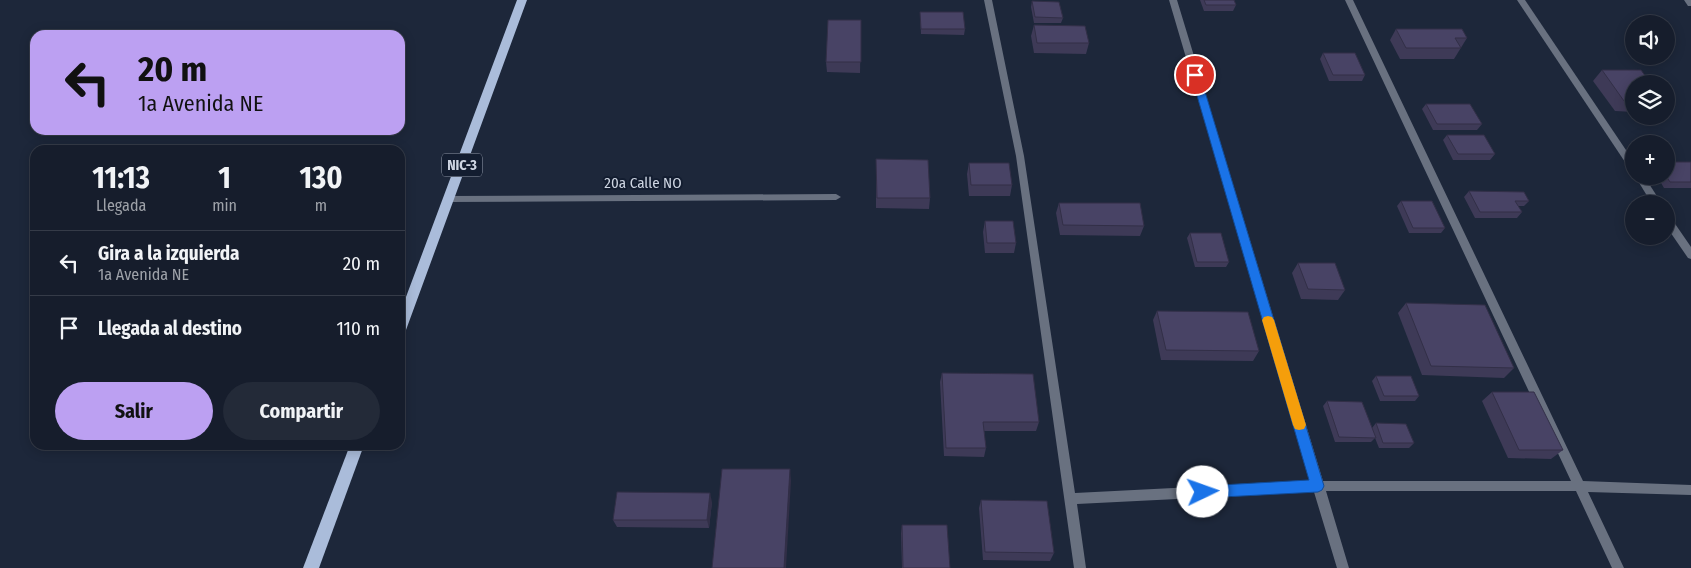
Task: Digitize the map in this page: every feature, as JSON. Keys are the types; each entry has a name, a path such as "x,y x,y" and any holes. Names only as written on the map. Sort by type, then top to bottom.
{"main road":[{"name":"NIC-3","path":"405,317 522,0"},
{"path":"311,568 355,450"}],"street":[{"path":"988,0 1020,156 1080,568"},
{"path":"1173,0 1341,568"},
{"path":"1349,0 1618,568"},
{"path":"1521,0 1625,156"},
{"path":"1688,0 1691,4"},
{"name":"20a Calle NO","path":"449,199 836,197"},
{"path":"1675,231 1691,255"},
{"path":"1070,499 1318,486 1580,486 1691,490"}],"building":[{"path":"1204,0 1234,0 1236,5 1206,5"},
{"path":"1032,1 1059,2 1063,18 1035,17"},
{"path":"920,12 963,12 965,29 921,29"},
{"path":"828,20 861,20 861,62 826,62"},
{"path":"1034,25 1085,26 1089,43 1037,43"},
{"path":"1396,29 1462,29 1467,38 1455,38 1461,48 1406,48"},
{"path":"1323,53 1355,53 1365,75 1333,75"},
{"path":"1602,70 1641,70 1645,75 1625,75 1624,101"},
{"path":"1426,104 1470,104 1482,124 1437,124"},
{"path":"1447,135 1484,135 1495,154 1458,154"},
{"path":"876,159 928,160 930,198 877,198"},
{"path":"1675,162 1691,162 1691,182 1675,182"},
{"path":"969,163 1009,163 1012,185 971,185"},
{"path":"1469,191 1524,192 1529,201 1515,201 1522,212 1480,212"},
{"path":"1401,201 1432,201 1445,228 1413,228"},
{"path":"1059,203 1140,203 1144,226 1063,225"},
{"path":"985,221 1013,221 1016,243 987,243"},
{"path":"1190,233 1221,233 1229,262 1197,262"},
{"path":"1298,263 1335,263 1345,290 1308,289"},
{"path":"1406,303 1485,305 1514,368 1431,366"},
{"path":"1157,311 1248,312 1259,351 1166,350"},
{"path":"942,373 1033,374 1039,422 983,422 986,448 946,448"},
{"path":"1376,376 1411,376 1419,396 1384,396"},
{"path":"1492,392 1534,392 1563,450 1519,450"},
{"path":"1327,401 1362,402 1376,438 1339,437"},
{"path":"1376,423 1406,424 1414,443 1383,443"},
{"path":"722,469 790,469 784,568 712,568"},
{"path":"617,492 710,493 707,520 613,520"},
{"path":"981,500 1047,501 1054,553 985,552"},
{"path":"902,525 947,525 950,568 903,568"}],"slow traffic":[{"path":"1268,320 1299,425"}],"route":[{"path":"1195,75 1318,486 1203,492"}]}
